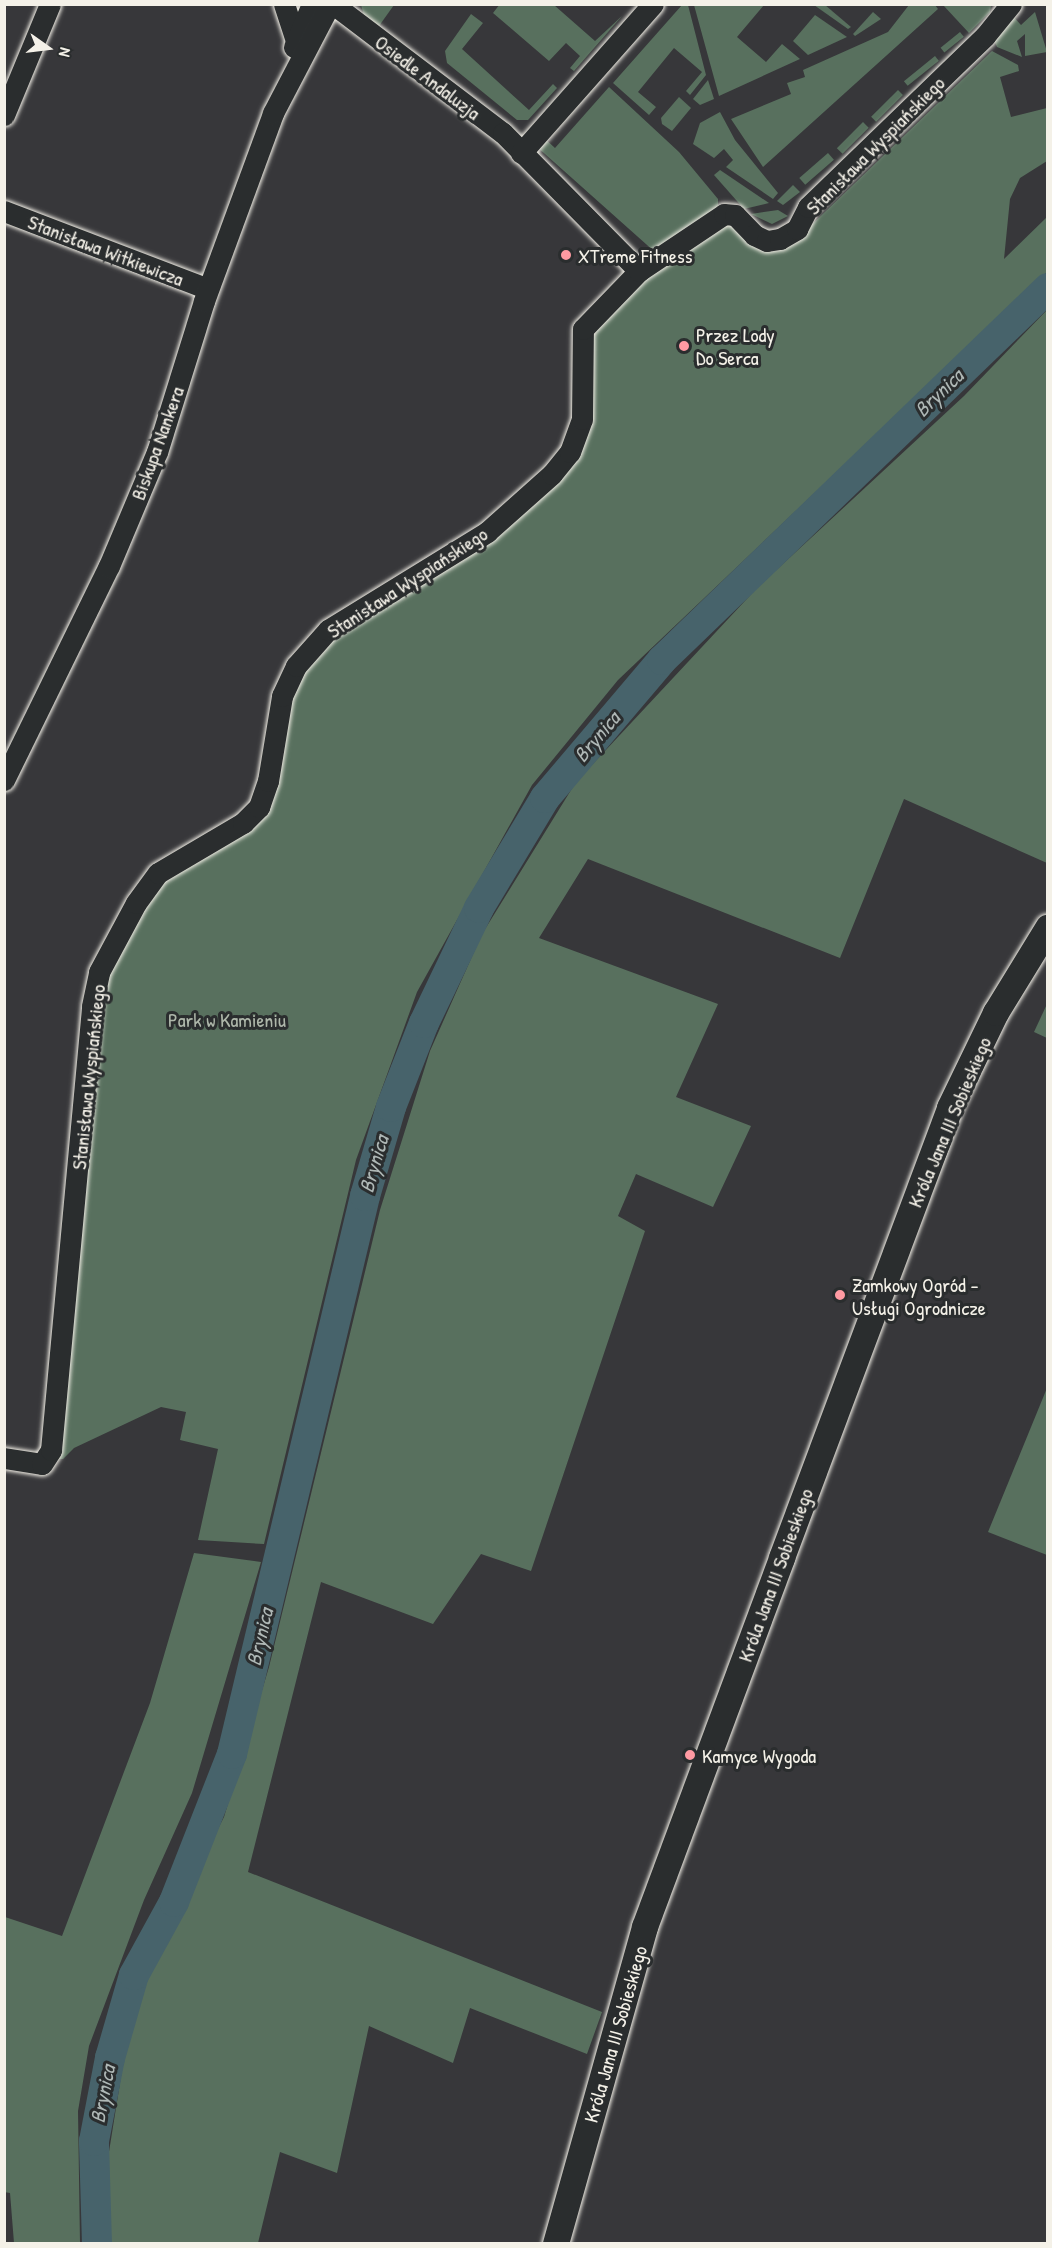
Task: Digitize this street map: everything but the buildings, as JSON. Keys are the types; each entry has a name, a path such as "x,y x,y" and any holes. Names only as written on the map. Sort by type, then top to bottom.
{"street":[{"path":"4,115 50,4"},
{"path":"284,4 296,41"},
{"name":"Biskupa Nankera","path":"4,780 109,566 157,452 208,289 284,90 296,41 312,4"},
{"path":"521,153 653,4"},
{"name":"Stanisława Wyspiańskiego","path":"4,1458 42,1464 51,1450 92,1006 99,972 114,942 158,873 254,814 268,781 282,696 296,666 311,646 328,630 495,526 531,495 570,452 582,420 583,329 639,272 724,214 735,215 754,235 767,240 780,239 797,229 808,207 985,36 1011,4"},
{"name":"Biskupa Nankera","path":"284,90 340,7"},
{"name":"Osiedle Andaluzja","path":"340,7 503,133 639,272"},
{"name":"Stanisława Witkiewicza","path":"4,211 208,289"},
{"name":"Króla Jana III Sobieskiego","path":"556,2244 645,1927 786,1547 950,1108 996,1012 1047,928"}],"green space":[{"path":"500,4 554,5 595,41 622,16 574,71 570,68 580,56 566,43 549,61 493,13"},
{"path":"361,5 394,5 379,26 364,15"},
{"path":"682,5 688,5 706,75 690,95 686,91 702,72 674,48 638,92 656,107 649,115 613,83"},
{"path":"694,5 764,5 737,37 766,62 782,44 800,59 719,96"},
{"path":"814,5 825,5 851,27 848,29"},
{"path":"909,5 935,5 938,9 763,167 731,119 791,94 787,83 805,77 803,70 888,32"},
{"path":"943,5 991,5 990,12 969,33"},
{"path":"873,12 881,19 855,36 853,34"},
{"path":"1035,12 1047,52 1025,56 1025,34 1017,41 1022,57 997,47 992,35 1010,13 1021,25"},
{"path":"471,14 483,23 462,49 529,110 553,84 557,88 528,120 517,120 447,63 445,51"},
{"path":"815,15 847,37 808,55 793,41"},
{"path":"960,32 964,37 944,52 941,48"},
{"name":"Park w Kamieniu","path":"992,51 1018,65 1019,71 1000,77 1011,117 1047,108 1047,161 1020,178 1010,199 1004,259 1047,217 1047,272 618,680 532,785 417,992 356,1160 264,1544 198,1540 218,1449 180,1440 186,1412 161,1407 74,1448 63,1459 55,1459 98,992 149,892 249,824 289,688 328,637 568,463 586,341 632,288 723,225 736,224 800,236"},
{"path":"935,56 939,61 908,86 904,81"},
{"path":"708,80 714,99 700,105 693,99"},
{"path":"609,87 679,152 718,199 718,207 656,253 536,146 543,137 555,148"},
{"path":"898,90 903,95 876,122 871,117"},
{"path":"679,97 691,108 672,131 662,124 661,118"},
{"path":"720,112 735,140 778,193 773,199 726,167 733,160 724,149 714,158 693,144 700,123"},
{"path":"863,122 869,128 842,154 837,148"},
{"path":"828,153 834,160 805,185 799,178"},
{"path":"720,170 769,203 744,209 714,175"},
{"path":"793,185 800,192 783,205 777,201"},
{"path":"778,210 788,216 772,224 751,214"},
{"path":"1047,310 1047,863 904,799 840,958 588,859 539,938 718,1004 676,1097 751,1126 713,1207 636,1174 618,1216 645,1231 531,1571 481,1554 433,1624 321,1582 248,1872 602,2012 587,2054 470,2008 453,2063 369,2026 337,2173 280,2152 258,2243 111,2243 108,2158 127,2039 156,1951 224,1817 269,1667 380,1210 430,1051 482,934 576,782 757,588 964,396"},
{"path":"1047,1004 1047,1038 1034,1032"},
{"path":"1047,1388 1048,1555 988,1532"},
{"path":"194,1553 261,1562 192,1793 144,1900 89,2046 78,2111 80,2243 14,2243 10,2193 4,2192 5,1917 62,1936 150,1703"}],"waterway":[{"name":"Brynica","path":"97,2244 94,2141 110,2058 134,1975 174,1902 232,1754 365,1196 391,1107 424,1023 479,908 545,798 662,660 1048,288"}],"place":[{"name":"XTreme Fitness","path":"566,255"},
{"name":"Przez Lody Do Serca","path":"684,346"},
{"name":"Zamkowy Ogród - Usługi Ogrodnicze","path":"840,1295"},
{"name":"Kamyce Wygoda","path":"690,1755"}]}
